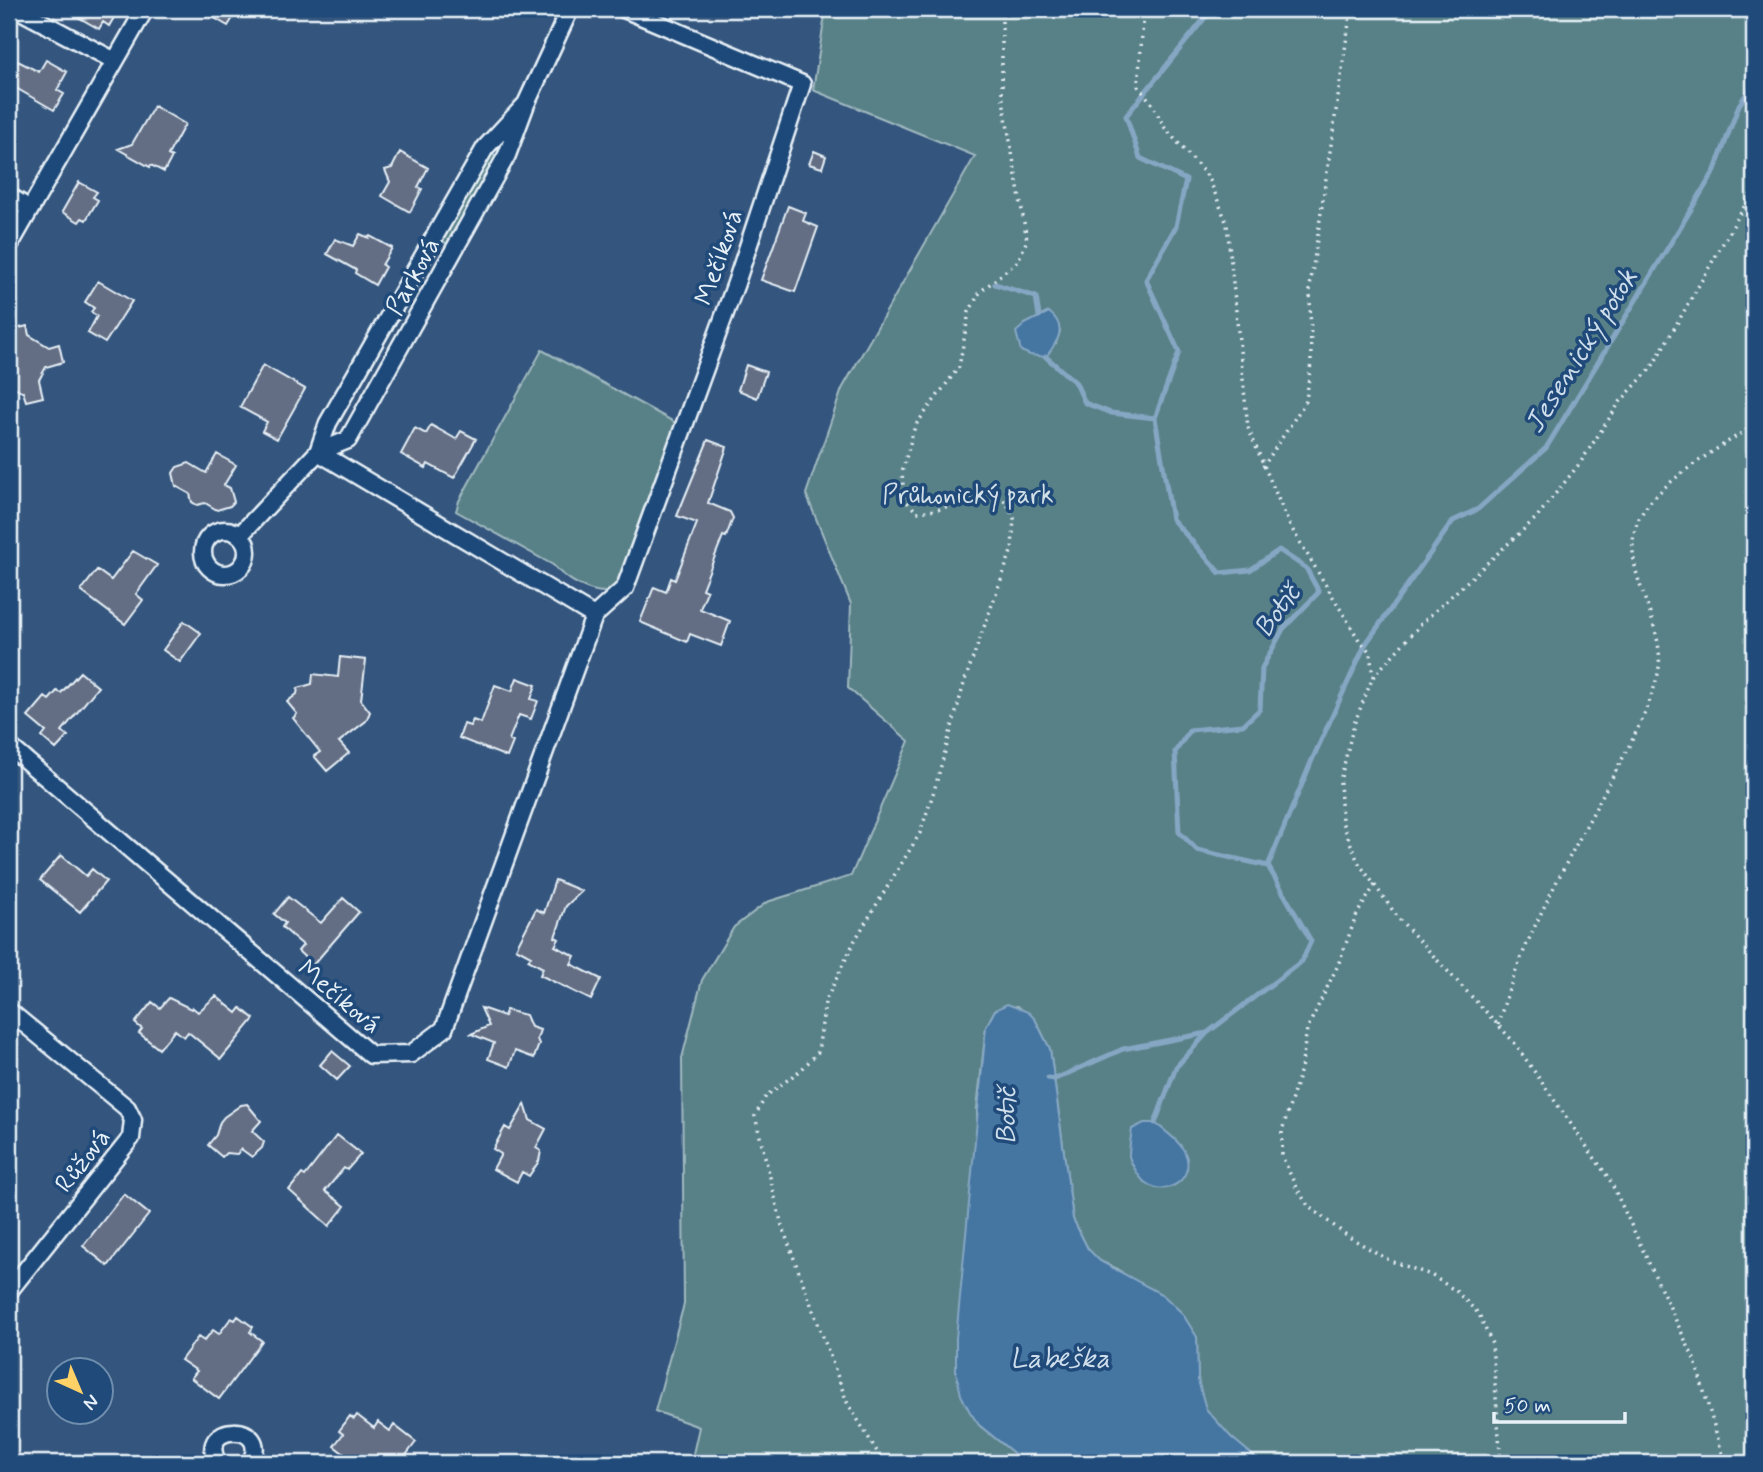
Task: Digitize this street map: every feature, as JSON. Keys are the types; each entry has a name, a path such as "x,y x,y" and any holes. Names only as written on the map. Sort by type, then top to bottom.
{"street":[{"path":"17,9 115,61"},
{"path":"9,246 145,9"},
{"name":"Parková","path":"318,452 348,440 507,155 526,104 570,9"},
{"name":"Mečíková","path":"9,746 371,1055 411,1054 444,1029 594,616 625,588 736,283 802,83 624,9"},
{"name":"Parková","path":"240,535 318,452 328,423 485,148 526,104"},
{"path":"9,197 30,209"},
{"path":"318,452 594,616"},
{"name":"Růžová","path":"9,1011 127,1108 133,1120 131,1138 9,1291"},
{"path":"218,1463 214,1453 217,1440 234,1430 247,1435 253,1443 254,1457 250,1463"}],"path":[{"path":"884,1463 847,1402 786,1238 755,1115 765,1096 802,1069 818,1052 825,1002 855,940 920,834 965,680 1012,549 1014,518 1006,502 987,492 937,510 917,512 904,499 902,472 915,426 959,367 969,312 980,292 1018,261 1027,240 1002,94 1002,9"},
{"path":"1144,9 1138,86 1151,102 1165,128 1209,178 1227,223 1248,428 1289,524 1359,640 1370,652 1373,677"},
{"path":"1263,467 1306,401 1311,363 1310,286 1351,9"},
{"path":"1725,1463 1695,1361 1611,1180 1513,1041 1399,919 1358,862 1342,822 1340,780 1354,724 1373,677 1421,624 1536,518 1580,463 1620,402 1652,367 1749,198 1754,182"},
{"path":"1498,1025 1510,982 1542,908 1636,734 1658,676 1660,646 1633,546 1637,522 1652,499 1691,467 1754,425"},
{"path":"1376,885 1357,914 1338,965 1307,1029 1301,1069 1282,1131 1282,1156 1296,1187 1309,1207 1349,1237 1391,1261 1432,1275 1456,1290 1479,1314 1492,1344 1501,1463"}],"green space":[{"name":"Průhonický park","path":"826,9 1754,9 1754,1463 1262,1463 1224,1431 1206,1409 1199,1383 1197,1337 1118,1269 1100,1261 1088,1249 1073,1219 1050,1049 1035,1019 1017,1006 995,1010 986,1027 977,1109 979,1425 1026,1463 691,1463 699,1427 655,1411 684,1304 682,1058 702,980 734,927 767,902 851,876 909,741 848,688 851,604 806,494 842,389 975,156 813,90","holes":["1049,312 1060,331 1056,343 1025,324"]},
{"path":"488,152 500,158 453,247 439,239"},
{"path":"542,350 676,423 617,582 611,591 596,591 580,585 553,565 456,511"}],"water":[{"path":"1049,312 1060,329 1057,340 1046,357 1021,351 1016,332 1025,324"},
{"name":"Labeška","path":"1007,1004 1028,1012 1035,1019 1050,1049 1073,1219 1088,1249 1100,1261 1163,1295 1182,1313 1197,1337 1198,1380 1206,1409 1231,1437 1262,1463 1026,1463 979,1425 970,1412 961,1395 956,1372 956,1338 986,1027 995,1010"},
{"path":"1144,1123 1155,1123 1183,1149 1187,1161 1186,1171 1174,1185 1154,1187 1144,1182 1132,1163 1129,1156 1132,1129"}],"building":[{"path":"64,9 119,9 109,26 103,22 99,29"},
{"path":"199,9 228,9 236,13 228,26"},
{"path":"46,60 67,72 57,90 64,94 54,110 9,84 9,78 18,61 39,72"},
{"path":"154,106 185,124 168,155 172,157 164,172 118,149 132,144"},
{"path":"814,151 826,156 822,168 809,164"},
{"path":"400,152 428,168 418,187 422,189 410,212 382,196 390,182 385,170 392,168"},
{"path":"79,182 97,192 93,197 98,200 86,220 82,218 79,222 62,212"},
{"path":"788,206 806,213 803,221 818,227 795,292 761,280"},
{"path":"360,234 369,238 370,236 392,248 375,285 355,273 356,270 327,254 335,239 353,246"},
{"path":"98,281 132,301 105,343 88,333 97,316 91,312 94,308 85,302"},
{"path":"27,326 29,335 49,347 59,344 63,362 46,367 39,380 43,397 26,401 23,392 9,384 9,355 14,347 9,331"},
{"path":"263,365 305,389 277,439 262,431 267,422 240,407"},
{"path":"746,365 766,372 757,398 738,390"},
{"path":"431,425 456,439 461,431 476,439 454,478 428,464 426,468 401,454 415,428 426,434"},
{"path":"708,440 727,447 708,503 730,512 733,518 702,589 707,591 700,609 730,621 721,646 690,634 687,642 640,622 654,587 666,592 671,578 675,580 697,523 677,516"},
{"path":"217,454 236,465 224,485 230,488 234,502 217,510 205,503 197,505 192,502 190,494 176,486 173,473 177,467 189,463 206,473"},
{"path":"133,551 157,565 136,594 143,600 125,624 81,591 97,570 111,580"},
{"path":"184,621 201,633 180,662 163,650"},
{"path":"340,657 366,660 361,700 370,712 366,721 339,742 349,753 327,771 314,756 320,752 293,718 297,714 287,702 297,694 298,688 312,684 313,674 338,677"},
{"path":"80,672 98,687 62,731 68,736 56,749 42,737 46,732 28,717 45,697 49,700 57,691 61,693"},
{"path":"517,678 536,685 531,699 538,701 531,719 519,715 509,740 513,742 507,757 459,738 464,724 470,726 473,720 481,723 495,685 512,691"},
{"path":"61,855 86,876 92,869 106,881 80,912 40,880"},
{"path":"555,880 582,891 566,906 555,937 559,939 555,946 575,956 571,964 601,979 591,1000 540,975 543,968 528,960 531,956 516,948 536,909 544,913"},
{"path":"288,897 321,923 343,898 359,912 313,965 298,951 303,945 282,927 285,923 274,914"},
{"path":"216,996 237,1013 241,1008 254,1019 221,1059 188,1032 184,1037 175,1030 159,1049 139,1033 142,1029 135,1023 152,1002 160,1008 169,998 198,1012"},
{"path":"481,1008 504,1016 506,1010 526,1015 531,1027 540,1030 534,1058 515,1051 509,1067 488,1059 494,1043 471,1034 489,1026"},
{"path":"332,1051 350,1066 337,1080 320,1065"},
{"path":"247,1104 261,1121 252,1131 264,1142 262,1148 252,1157 241,1149 237,1154 226,1153 222,1157 208,1145 224,1117"},
{"path":"525,1104 530,1120 546,1129 536,1148 541,1151 539,1161 529,1176 522,1172 517,1182 493,1169 501,1154 493,1149 505,1127 510,1130"},
{"path":"337,1135 361,1154 347,1170 344,1168 325,1191 345,1206 329,1226 289,1190 302,1174 305,1176"},
{"path":"124,1194 149,1214 108,1266 83,1246"},
{"path":"238,1316 253,1327 250,1332 262,1341 219,1399 191,1378 197,1371 181,1360 198,1337 204,1341 213,1330 219,1334 231,1318 235,1320"},
{"path":"357,1415 374,1428 378,1422 390,1431 394,1425 416,1442 400,1463 356,1463 334,1446 343,1434 339,1431 350,1416 354,1419"}],"waterway":[{"name":"Botič","path":"1048,1078 1055,1079 1123,1049 1207,1033 1302,961 1311,941 1268,866 1197,850 1179,832 1175,752 1190,730 1243,725 1260,709 1262,668 1283,629 1319,592 1306,568 1279,550 1250,570 1220,573 1172,519 1155,418 1179,352 1146,280 1176,226 1186,180 1140,158 1126,116 1212,9"},
{"name":"Jesenický potok","path":"1268,866 1312,760 1365,645 1453,521 1478,509 1546,448 1715,170 1739,105 1754,83"},
{"path":"995,284 1036,297 1039,316"},
{"path":"1046,357 1076,383 1085,403 1111,413 1155,418"},
{"path":"1155,1123 1176,1067 1207,1033"}]}
